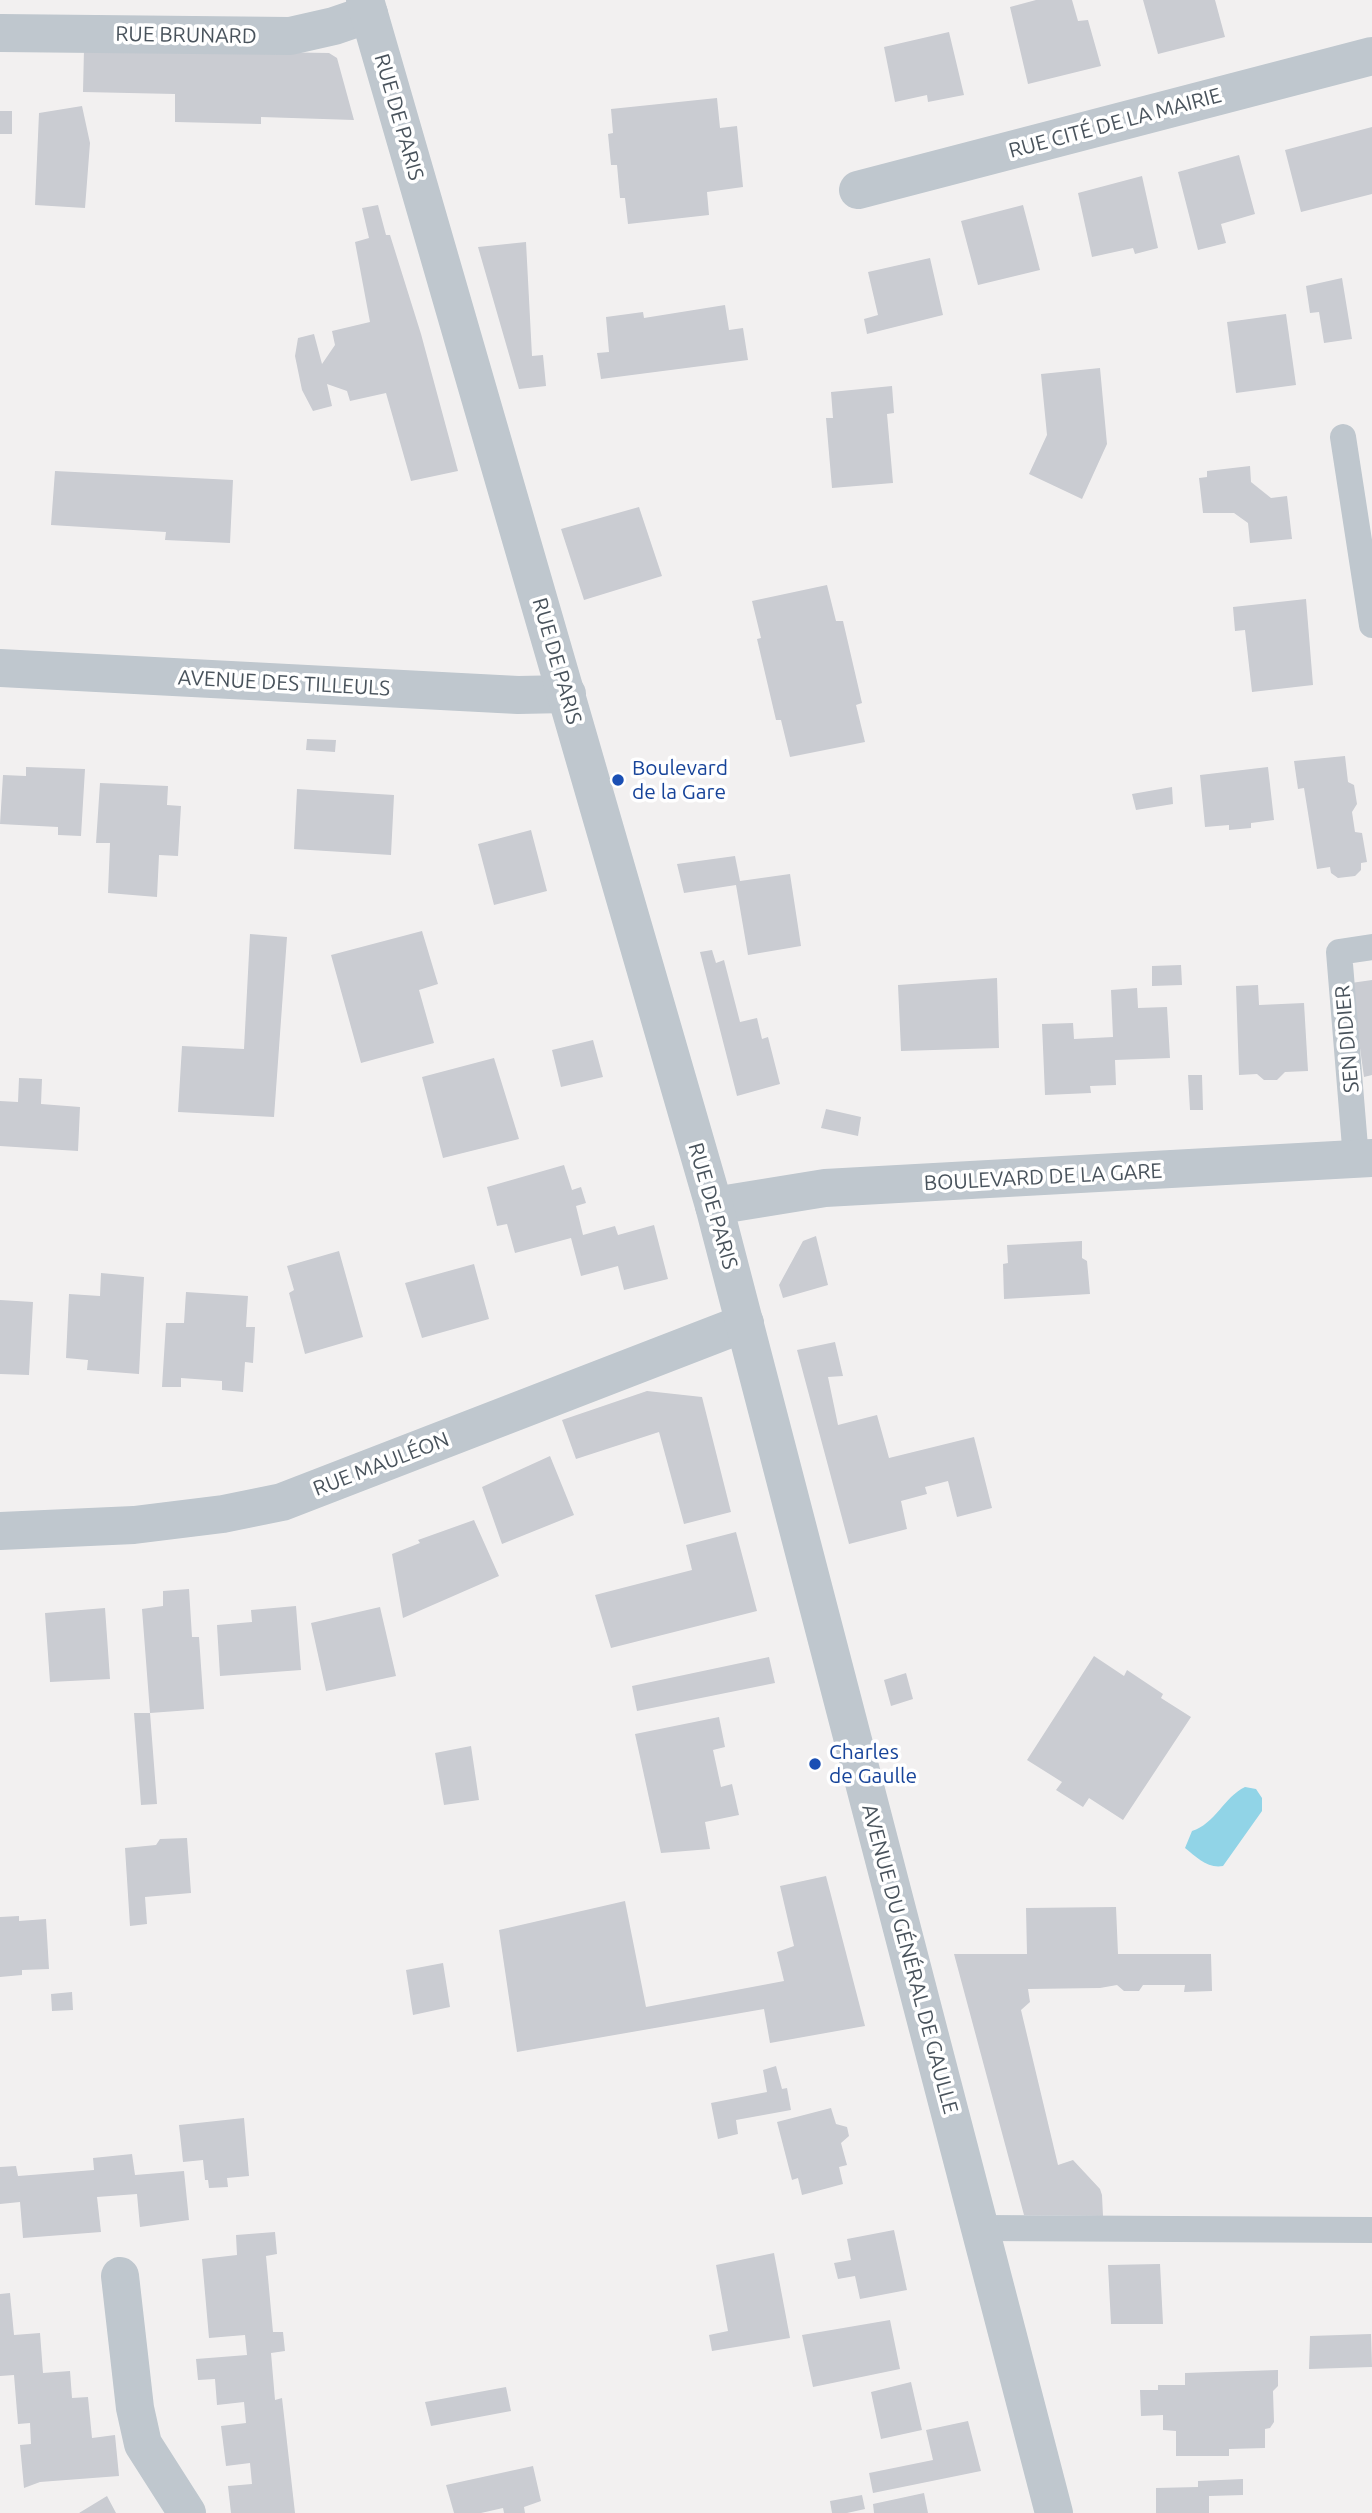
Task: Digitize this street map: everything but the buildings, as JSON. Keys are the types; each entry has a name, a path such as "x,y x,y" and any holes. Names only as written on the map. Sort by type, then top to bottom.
{"street":[{"name":"RUE BRUNARD","path":"0,33 290,36 334,26 367,7"},
{"name":"RUE DE PARIS","path":"367,7 568,694 745,1323"},
{"name":"RUE CITÉ DE LA MAIRIE","path":"858,190 1372,56"},
{"name":"AVENUE DES TILLEULS","path":"0,668 518,695 568,694"},
{"name":"BOULEVARD DE LA GARE","path":"714,1206 825,1188 1364,1159"},
{"name":"RUE MAULÉON","path":"0,1531 134,1525 223,1514 282,1502 745,1323"},
{"name":"AVENUE DU GÉNÉRAL DE GAULLE","path":"745,1323 1054,2513"},
{"path":"120,2276 135,2408 143,2444 187,2513"}],"lane":[{"path":"1343,437 1372,625"},
{"name":"SEN DIDIER","path":"1364,1159 1339,951 1372,947"},
{"path":"979,2228 1372,2230"}],"water":[{"path":"1245,1787 1256,1789 1262,1798 1262,1811 1223,1866 1202,1862 1185,1848 1192,1831 1207,1823 1231,1797"}],"place":[{"name":"Boulevard de la Gare","path":"618,780"},
{"name":"Charles de Gaulle","path":"815,1764"}]}
